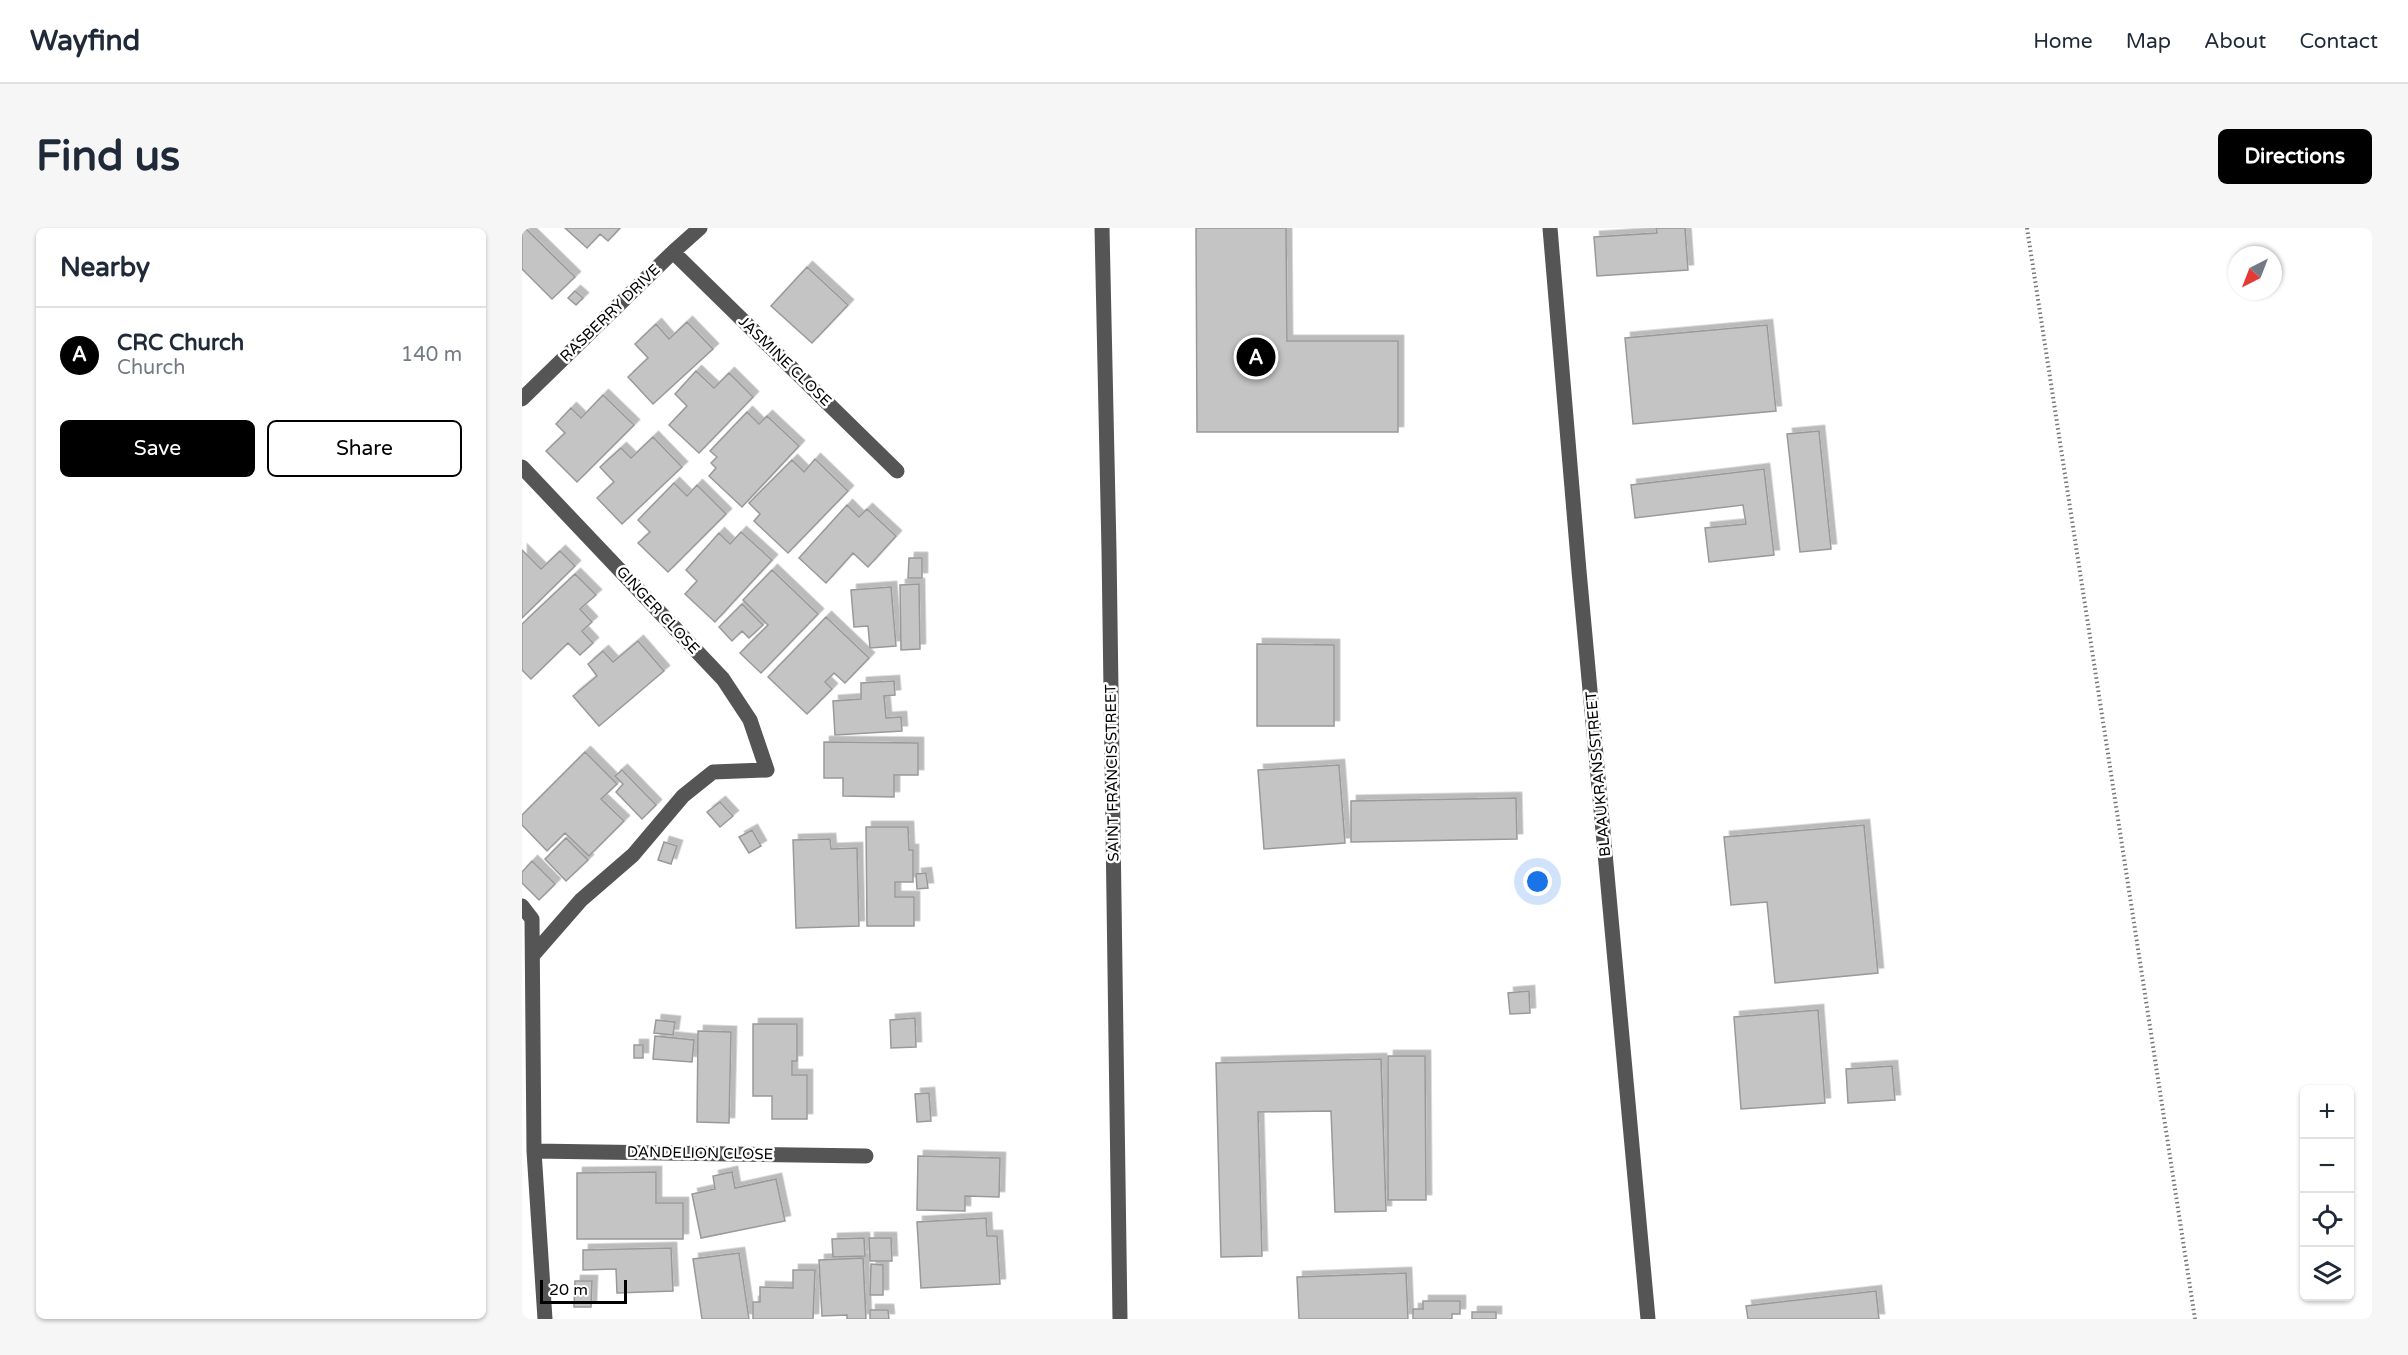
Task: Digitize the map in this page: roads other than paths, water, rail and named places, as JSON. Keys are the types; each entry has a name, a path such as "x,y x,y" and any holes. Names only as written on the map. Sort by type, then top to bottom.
{"street":[{"name":"RASBERRY DRIVE","path":"522,399 700,228"},
{"name":"SAINT FRANCIS STREET","path":"1102,228 1120,1319"},
{"name":"BLAAUKRANS STREET","path":"1550,228 1581,594 1648,1319"},
{"name":"JASMINE CLOSE","path":"673,252 897,471"},
{"name":"GINGER CLOSE","path":"522,467 723,679 750,720 768,770 713,772 683,796 633,855 581,900 533,955"},
{"path":"522,906 532,919 534,1151 545,1319"},
{"name":"DANDELION CLOSE","path":"534,1151 866,1156"}],"place":[{"name":"CRC Church","path":"1256,357"}]}
